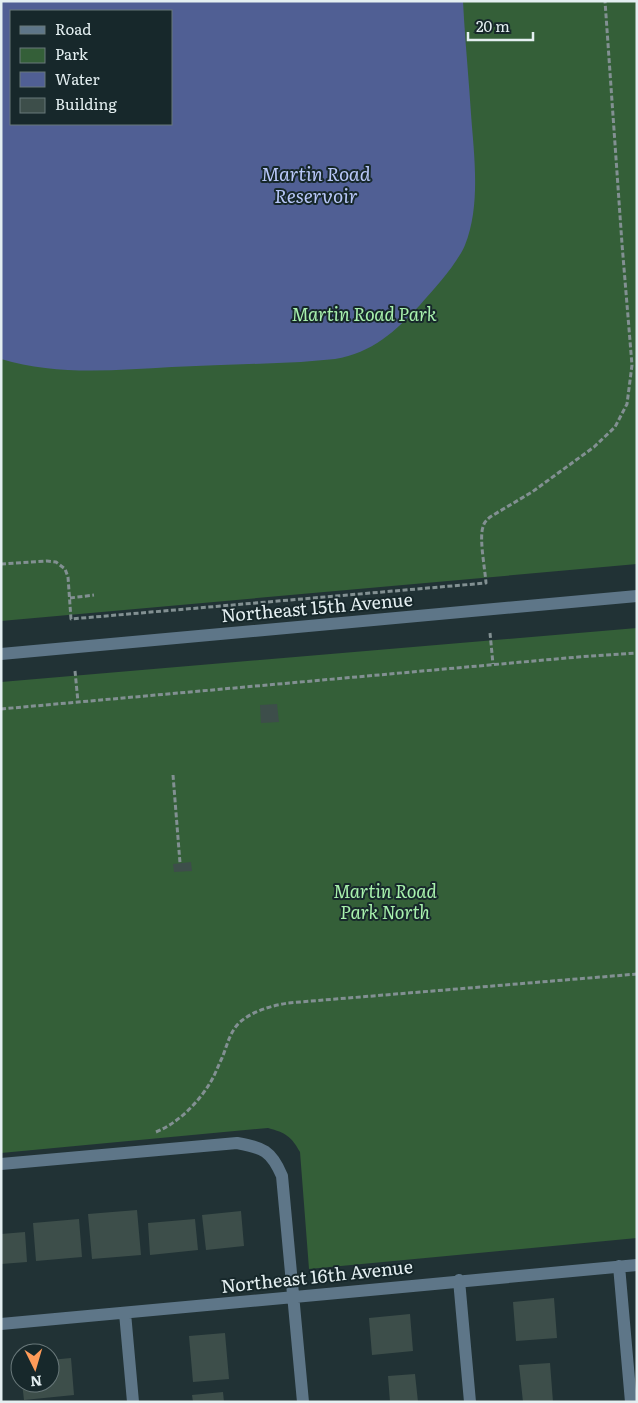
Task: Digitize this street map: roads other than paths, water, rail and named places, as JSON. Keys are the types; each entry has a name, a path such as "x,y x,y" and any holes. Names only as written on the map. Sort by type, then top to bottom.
{"street":[{"name":"Northeast 15th Avenue","path":"1,654 637,596"},
{"path":"1,1164 237,1143 254,1146 267,1152 276,1162 282,1176 303,1402"},
{"name":"Northeast 16th Avenue","path":"1,1324 637,1264"},
{"path":"619,1266 631,1402"},
{"path":"459,1280 470,1402"},
{"path":"125,1313 133,1402"}],"water":[{"name":"Martin Road Reservoir","path":"1,1 463,1 475,163 475,197 470,230 465,245 451,268 402,324 361,352 335,359 108,370 65,370 1,359"}],"park label":[{"name":"Martin Road Park","path":"364,315"},
{"name":"Martin Road Park North","path":"385,902"}]}
